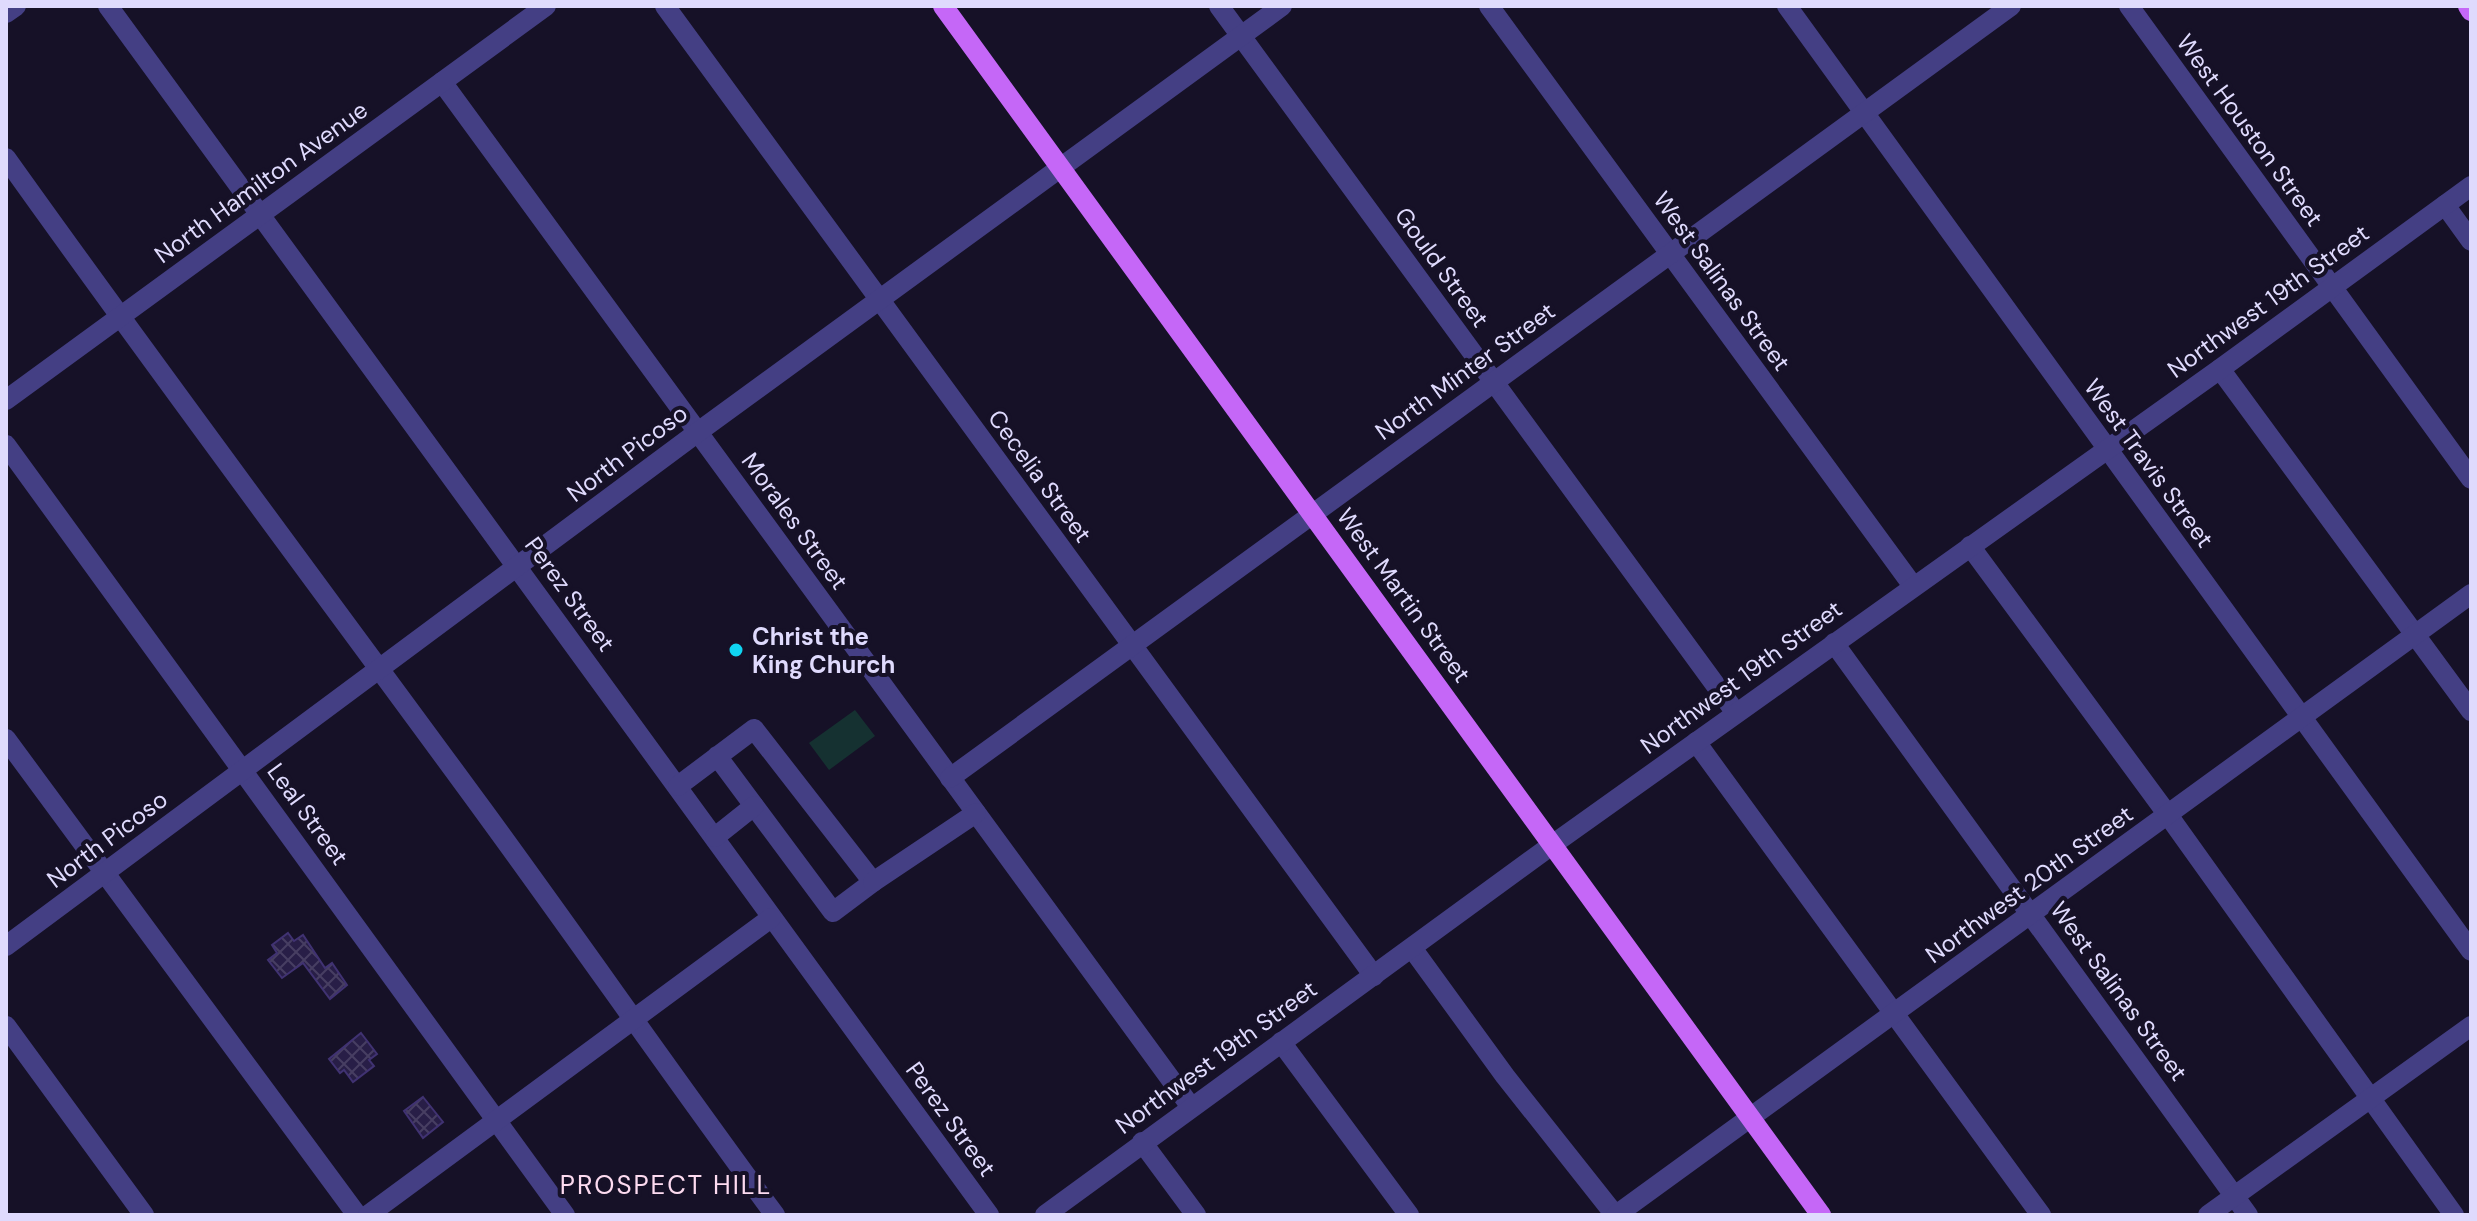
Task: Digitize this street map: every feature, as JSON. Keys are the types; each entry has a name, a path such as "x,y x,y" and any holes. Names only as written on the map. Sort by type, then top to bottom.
{"main road":[{"name":"West Martin Street","path":"943,6 1821,1215"}],"street":[{"path":"6,13 16,6"},
{"name":"Perez Street","path":"108,6 989,1215"},
{"name":"Cecelia Street","path":"665,6 1374,976"},
{"name":"Gould Street","path":"1219,6 1736,713"},
{"name":"North Picoso","path":"6,946 698,432 1282,6"},
{"name":"West Salinas Street","path":"1489,6 1913,586"},
{"name":"West Travis Street","path":"1787,6 2471,951"},
{"name":"North Minter Street","path":"950,778 2011,6"},
{"name":"West Houston Street","path":"2129,6 2471,479"},
{"name":"North Hamilton Avenue","path":"6,400 442,82 537,9"},
{"name":"Morales Street","path":"442,82 1191,1107"},
{"path":"6,158 551,903 631,1019 775,1215"},
{"name":"Northwest 19th Street","path":"1045,1215 1552,845 2220,369 2471,186"},
{"path":"2445,205 2471,241"},
{"path":"2220,369 2471,711"},
{"name":"Leal Street","path":"6,445 565,1215"},
{"path":"1970,546 2168,815 2454,1215"},
{"name":"Northwest 20th Street","path":"1615,1215 2471,594"},
{"name":"West Salinas Street","path":"1834,643 2248,1215"},
{"path":"678,786 754,729 873,882"},
{"path":"6,739 357,1215"},
{"path":"1696,742 1896,1012 2041,1215"},
{"path":"717,756 833,912 976,813"},
{"path":"715,837 754,806"},
{"path":"368,1215 771,918"},
{"path":"1412,948 1505,1076 1615,1215"},
{"path":"6,1026 144,1215"},
{"path":"2208,1215 2471,1026"},
{"path":"1281,1042 1409,1215"},
{"path":"1142,1142 1196,1215"}],"green space":[{"path":"855,710 875,736 829,770 809,743"}],"building":[{"path":"288,933 294,941 303,935 325,968 332,963 347,985 330,999 303,963 282,978 268,960 277,953 272,945"},
{"path":"361,1033 377,1054 369,1060 374,1066 353,1082 344,1070 340,1073 329,1059"},
{"path":"423,1097 443,1122 423,1138 404,1111"}],"place":[{"name":"Christ the King Church","path":"736,650"}],"district":[{"name":"PROSPECT HILL","path":"666,1185"}]}
